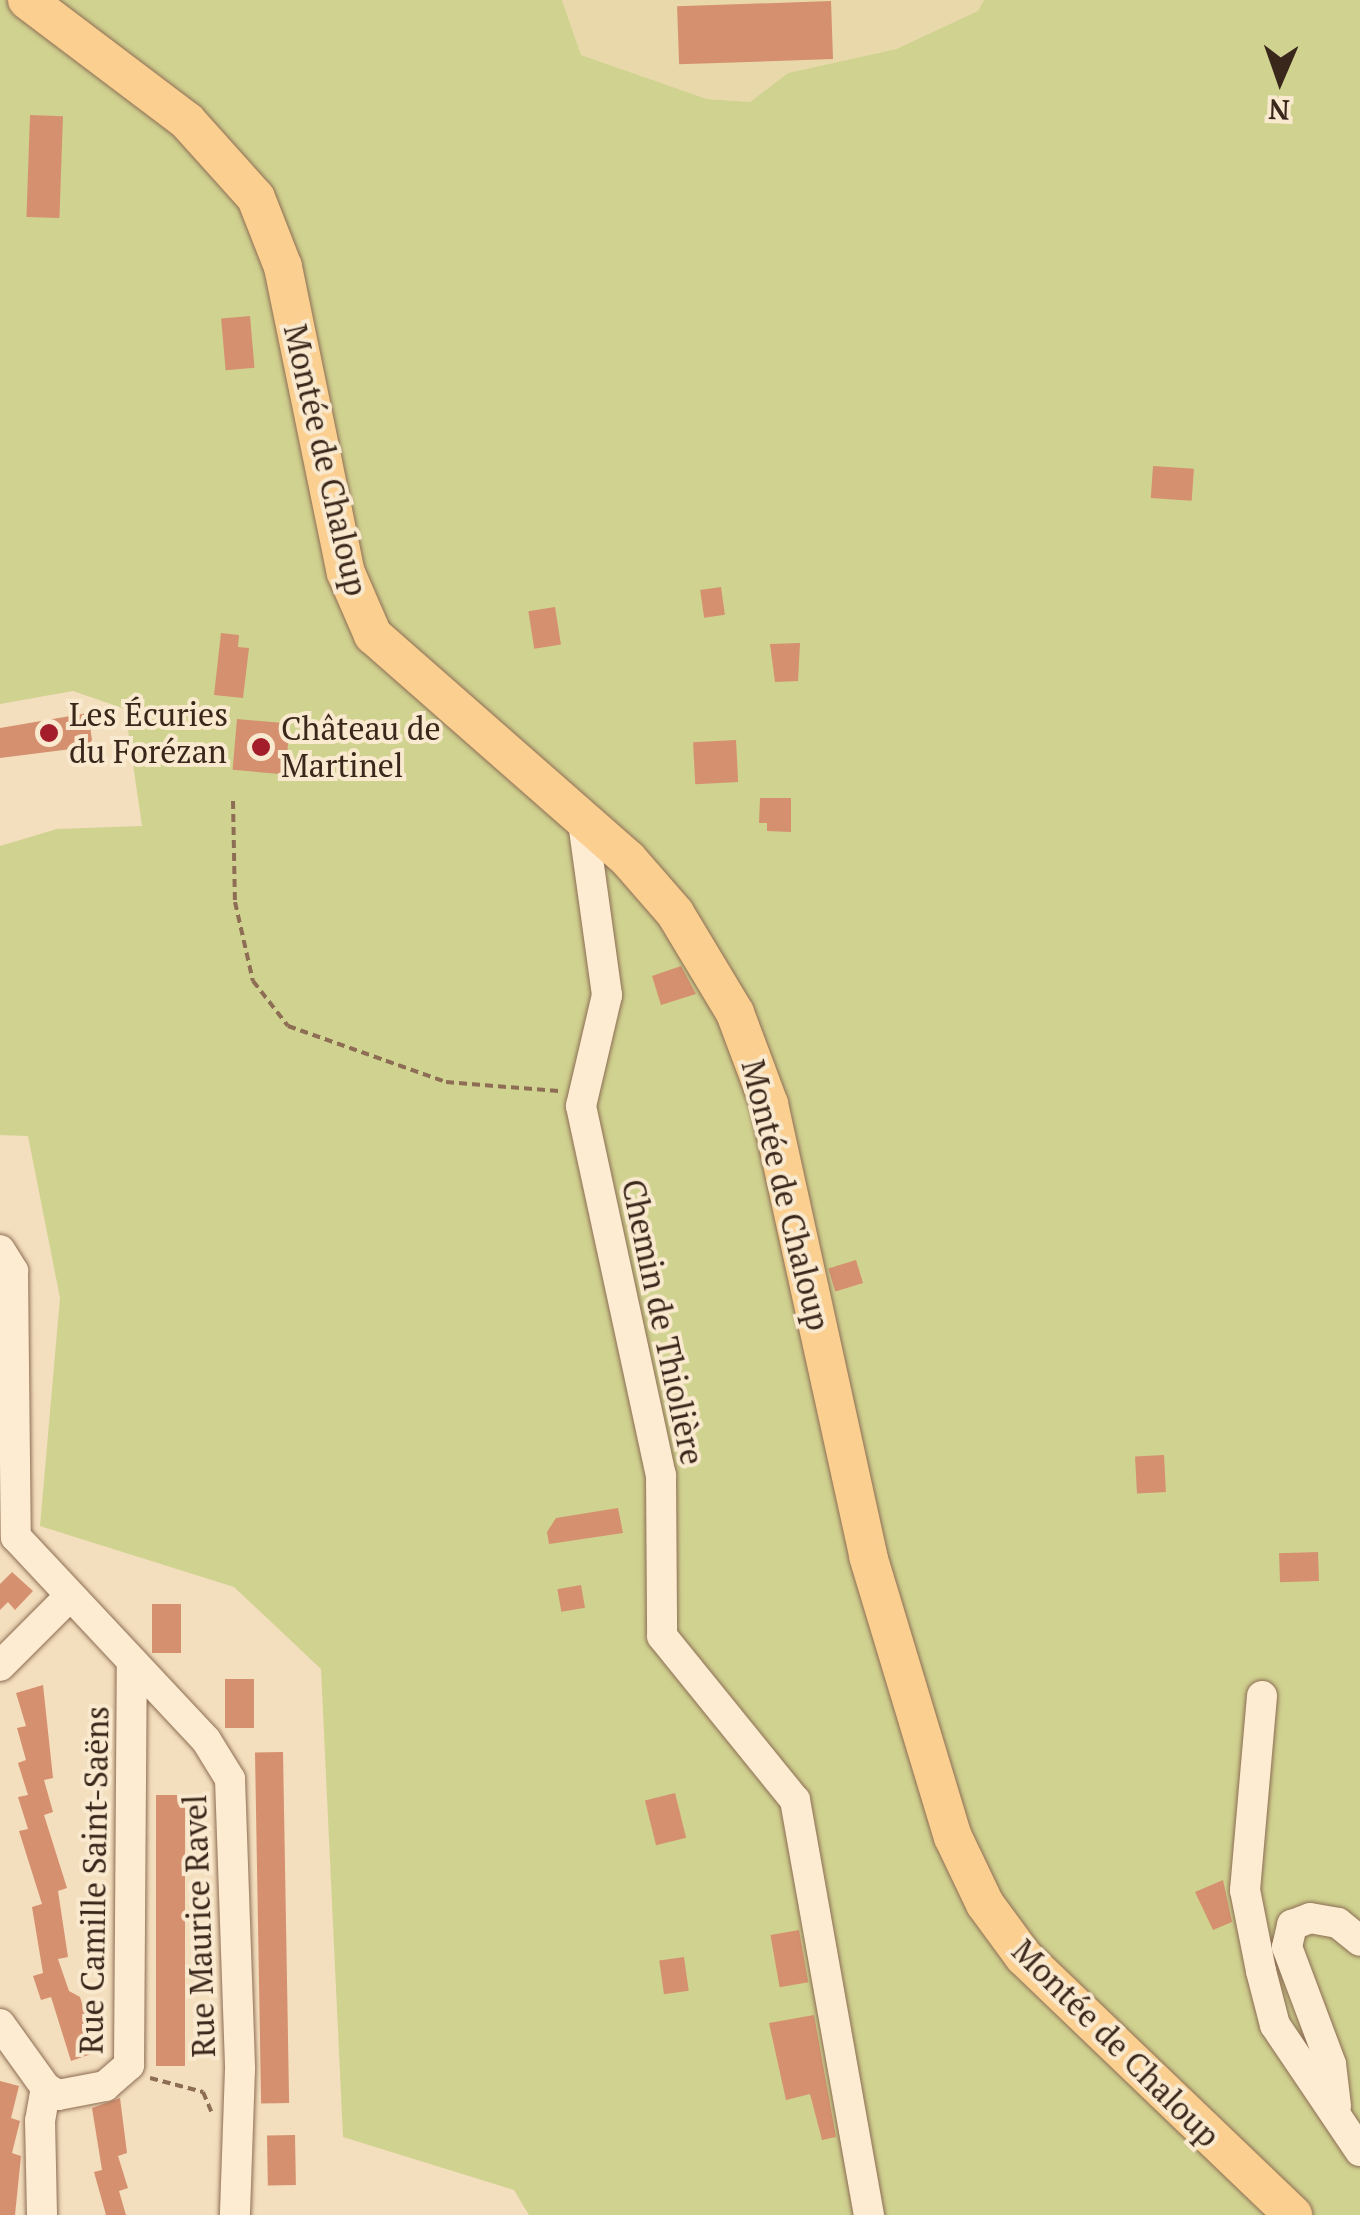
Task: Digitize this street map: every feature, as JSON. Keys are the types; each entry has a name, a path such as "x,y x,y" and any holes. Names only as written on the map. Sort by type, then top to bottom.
{"main road":[{"name":"Montée de Chaloup","path":"27,0 188,121 256,198 283,267 346,573 366,622 396,660 582,815 675,913 735,1013 753,1057 787,1179 868,1556 967,1870 1024,1957 1293,2215"}],"street":[{"name":"Chemin de Thiolière","path":"582,815 607,994 584,1095 661,1475 662,1636 795,1800 869,2215"},
{"path":"0,1250 13,1270 8,1537"},
{"name":"Rue Maurice Ravel","path":"8,1537 206,1740 230,1779 238,2139 235,2215"},
{"path":"0,1666 69,1597"},
{"name":"Rue Camille Saint-Saëns","path":"46,2088 58,2095 84,2092 125,2072 132,2045 132,1663"},
{"path":"1262,1696 1245,1890 1275,2025 1336,2110 1360,2151"},
{"path":"1336,2110 1331,2064 1287,1946 1292,1925 1310,1918 1338,1922 1360,1940"},
{"path":"0,2024 46,2088 40,2121 42,2215"}],"path":[{"path":"232,800 235,902 253,981 288,1026 446,1082 521,1084 584,1095"},
{"path":"125,2072 203,2092 223,2138 238,2139"}],"shaded area":[{"path":"562,0 984,0 979,11 895,49 788,73 750,102 707,99 581,55"}],"green space":[{"path":"0,0 562,0 581,55 707,99 750,102 788,73 896,49 978,11 984,0 1360,0 1360,2215 529,2215 514,2190 343,2137 321,1669 234,1587 40,1526 60,1298 28,1136 0,1135 0,846 57,829 142,826 125,709 73,691 0,704"}],"building":[{"path":"831,1 833,59 679,64 677,6"},
{"path":"30,115 63,116 59,218 26,217"},
{"path":"250,316 255,368 226,370 221,319"},
{"path":"1153,466 1194,469 1192,501 1151,498"},
{"path":"721,587 725,615 704,618 700,590"},
{"path":"555,607 561,645 534,649 528,611"},
{"path":"221,633 239,635 238,647 249,648 243,698 214,695"},
{"path":"800,643 798,681 775,682 770,644"},
{"name":"Les Écuries du Forézan","path":"88,713 92,740 87,747 0,758 0,728"},
{"name":"Château de Martinel","path":"237,719 290,724 285,774 233,770"},
{"path":"736,740 738,782 695,784 693,742"},
{"path":"760,798 791,798 791,832 767,831 767,823 759,823"},
{"path":"681,966 696,994 661,1005 652,976"},
{"path":"856,1260 863,1283 835,1291 828,1268"},
{"path":"1164,1455 1166,1492 1137,1493 1135,1457"},
{"path":"618,1508 623,1533 549,1544 547,1532 556,1518"},
{"path":"1318,1552 1319,1581 1280,1582 1279,1553"},
{"path":"12,1572 33,1591 15,1610 8,1602 0,1610 0,1584"},
{"path":"581,1585 585,1608 561,1612 557,1589"},
{"path":"152,1604 181,1604 181,1653 152,1653"},
{"path":"225,1679 254,1679 254,1728 225,1728"},
{"path":"43,1685 53,1778 44,1780 53,1812 44,1815 67,1888 58,1891 68,1957 58,1959 69,1991 80,1997 97,2052 71,2061 51,1997 41,2000 33,1976 43,1973 32,1907 42,1904 19,1831 28,1829 18,1797 28,1795 18,1763 26,1760 17,1728 26,1726 16,1693"},
{"path":"255,1752 283,1752 289,2103 261,2103"},
{"path":"675,1793 686,1838 656,1845 645,1800"},
{"path":"156,1795 185,1795 185,2066 156,2066"},
{"path":"1223,1880 1232,1922 1213,1930 1195,1892"},
{"path":"799,1930 808,1982 780,1987 770,1935"},
{"path":"684,1957 689,1991 664,1994 659,1960"},
{"path":"814,2015 836,2137 822,2140 810,2094 786,2100 769,2023"},
{"path":"0,2081 19,2086 11,2118 20,2121 12,2153 21,2156 15,2215 0,2215"},
{"path":"120,2098 127,2153 118,2156 128,2188 119,2191 126,2215 106,2215 94,2172 102,2170 92,2108"},
{"path":"267,2135 295,2135 296,2185 268,2185"}],"place":[{"name":"Les Écuries du Forézan","path":"49,733"},
{"name":"Château de Martinel","path":"261,747"}]}
